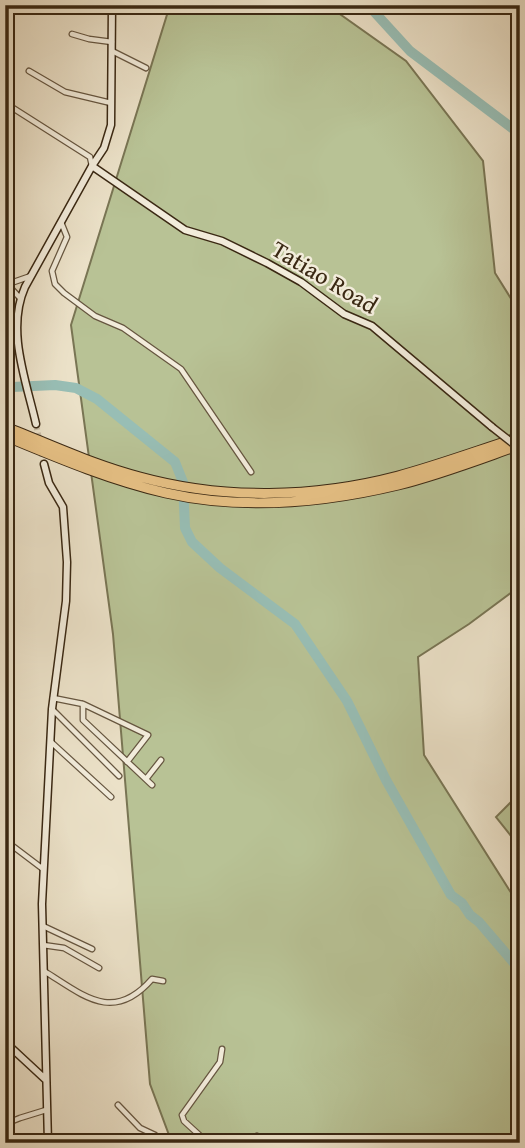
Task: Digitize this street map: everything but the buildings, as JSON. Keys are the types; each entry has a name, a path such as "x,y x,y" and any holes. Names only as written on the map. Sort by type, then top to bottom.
{"highway":[{"path":"5,427 144,483"},
{"path":"5,436 76,466 144,483 188,488 224,497 319,500 402,484 520,447"},
{"path":"224,497 293,493 360,484 400,475 520,437"}],"main road":[{"path":"36,424 16,323 20,298 104,148 111,125 112,5"},
{"name":"Tatiao Road","path":"92,166 185,230 222,241 267,263 300,282 344,314 372,326 492,427 520,447"},
{"path":"44,464 49,484 63,507 67,562 66,601 52,709 42,925 48,1143"},
{"path":"5,1042 46,1080"}],"street":[{"path":"72,34 112,42"},
{"path":"112,51 146,68"},
{"path":"29,71 65,92 111,103"},
{"path":"5,103 90,158 92,166"},
{"path":"61,222 66,237 52,271 55,284 95,316 123,328 181,369 251,472"},
{"path":"20,298 7,283 31,276"},
{"path":"54,698 83,704 148,735 127,762"},
{"path":"83,704 83,720 152,785"},
{"path":"52,709 119,776"},
{"path":"51,742 111,797"},
{"path":"146,779 161,760"},
{"path":"6,841 44,869"},
{"path":"42,925 92,948"},
{"path":"42,945 64,948 99,968"},
{"path":"43,971 93,1001 103,1002 118,1002 141,992 152,979 163,981"},
{"path":"208,1143 205,1137 184,1121 182,1115 220,1062 222,1049"},
{"path":"118,1105 140,1128 155,1135 162,1143"},
{"path":"5,1124 46,1111"},
{"path":"251,1143 257,1136"}],"green space":[{"path":"170,5 327,5 406,61 483,161 495,273 520,313 520,586 418,657 424,755 520,907 520,1143 172,1143 150,1084 113,634 71,325"},
{"path":"520,793 520,828 511,836 496,817"}],"waterway":[{"path":"368,5 410,51 520,134"},
{"path":"5,384 12,387 55,385 76,388 97,399 175,462 183,482 185,528 192,542 220,568 295,624 347,701 386,780 451,895 462,903 520,970"}],"tunnel":[{"path":"36,424 44,464"}]}
